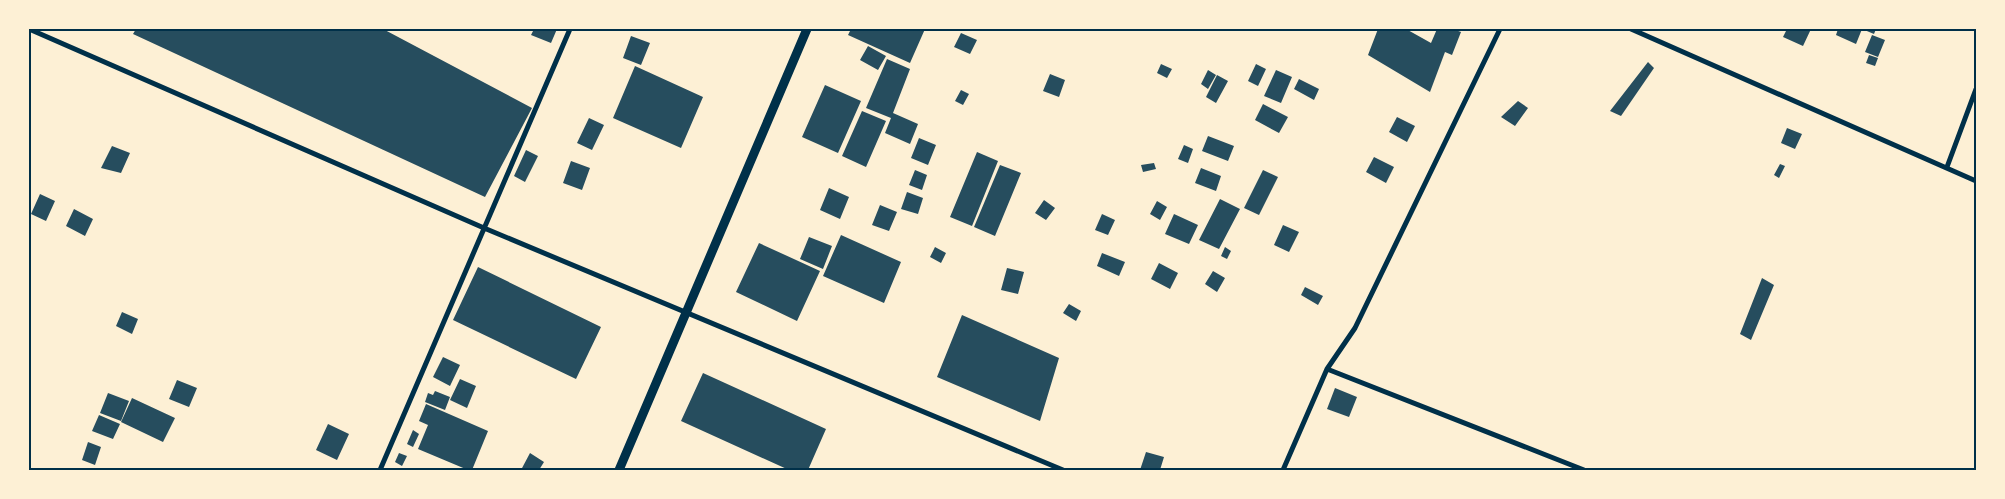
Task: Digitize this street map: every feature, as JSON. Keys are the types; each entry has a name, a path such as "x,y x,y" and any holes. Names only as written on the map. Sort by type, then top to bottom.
{"street":[{"path":"29,29 484,228 1063,470"},
{"path":"380,470 570,29"},
{"path":"619,470 807,29"},
{"path":"1282,470 1326,369 1355,328 1500,29"},
{"path":"1631,29 1947,167 1976,182"},
{"path":"1947,167 1976,89"},
{"path":"1326,369 1584,470"}],"building":[{"path":"136,29 383,29 532,108 485,197 133,34"},
{"path":"534,29 557,29 551,43 531,35"},
{"path":"851,29 925,29 910,63 848,35"},
{"path":"1378,29 1406,29 1431,43 1437,29 1453,29 1461,32 1452,55 1445,52 1430,92 1368,55"},
{"path":"1787,29 1811,29 1803,46 1783,37"},
{"path":"1838,29 1862,29 1856,44 1836,35"},
{"path":"1862,29 1876,29 1874,34"},
{"path":"961,33 977,40 970,54 954,47"},
{"path":"1872,35 1885,40 1878,57 1865,52"},
{"path":"631,36 650,43 641,65 623,58"},
{"path":"868,46 886,56 878,70 860,60"},
{"path":"1869,55 1878,58 1875,66 1866,63"},
{"path":"887,59 910,69 893,113 918,124 910,144 885,133 891,118 866,108"},
{"path":"1648,62 1654,68 1621,116 1610,111"},
{"path":"1161,64 1172,69 1167,78 1157,73"},
{"path":"1256,64 1266,69 1258,86 1248,81"},
{"path":"635,66 703,97 681,148 613,118"},
{"path":"1208,70 1216,75 1208,89 1201,84"},
{"path":"1276,70 1292,77 1281,103 1264,96"},
{"path":"1050,74 1065,80 1059,97 1043,91"},
{"path":"1217,75 1228,81 1216,103 1206,97"},
{"path":"1299,79 1319,89 1314,100 1294,89"},
{"path":"825,85 861,101 838,153 802,137"},
{"path":"961,90 969,94 963,105 955,101"},
{"path":"1518,101 1528,108 1515,126 1501,117"},
{"path":"1263,104 1288,117 1279,133 1255,120"},
{"path":"862,111 886,121 866,167 842,156"},
{"path":"1397,117 1415,126 1407,142 1389,132"},
{"path":"589,118 604,125 592,150 577,143"},
{"path":"1787,128 1802,134 1795,149 1781,143"},
{"path":"1208,136 1234,146 1228,161 1202,151"},
{"path":"919,138 936,145 928,165 911,158"},
{"path":"1184,145 1193,149 1188,163 1178,159"},
{"path":"112,146 130,153 121,173 101,168"},
{"path":"526,150 538,156 525,182 514,176"},
{"path":"977,152 998,161 972,226 950,217"},
{"path":"1374,157 1394,167 1386,183 1366,172"},
{"path":"571,161 590,168 582,190 563,183"},
{"path":"1154,163 1156,169 1143,172 1141,165"},
{"path":"1780,164 1785,166 1779,178 1774,175"},
{"path":"1000,165 1021,173 995,236 974,227"},
{"path":"1201,168 1221,176 1216,191 1195,183"},
{"path":"915,170 927,175 922,190 909,185"},
{"path":"1263,170 1278,177 1259,215 1244,208"},
{"path":"829,188 849,197 840,219 820,210"},
{"path":"907,192 923,198 918,214 901,209"},
{"path":"40,194 55,201 46,221 31,214"},
{"path":"1220,199 1240,209 1219,249 1199,240"},
{"path":"1044,200 1055,208 1046,220 1035,213"},
{"path":"1157,201 1167,207 1160,220 1150,214"},
{"path":"880,205 897,212 889,231 872,225"},
{"path":"74,209 93,219 85,236 66,226"},
{"path":"1102,214 1115,220 1108,235 1095,230"},
{"path":"1174,214 1198,225 1189,244 1165,234"},
{"path":"1283,225 1299,232 1289,252 1274,245"},
{"path":"841,235 901,262 884,303 823,276"},
{"path":"809,237 832,246 823,269 800,259"},
{"path":"759,243 820,271 797,321 736,292"},
{"path":"935,247 946,253 941,263 930,257"},
{"path":"1225,247 1231,251 1227,259 1221,256"},
{"path":"1102,253 1125,262 1119,276 1097,266"},
{"path":"1159,263 1178,273 1170,289 1151,279"},
{"path":"478,267 601,327 576,379 453,320"},
{"path":"1007,268 1024,272 1018,294 1001,290"},
{"path":"1213,271 1225,278 1217,292 1205,284"},
{"path":"1762,278 1774,285 1751,340 1740,334"},
{"path":"1305,287 1323,296 1318,305 1301,295"},
{"path":"1069,304 1081,311 1076,321 1063,313"},
{"path":"122,312 138,319 132,334 116,326"},
{"path":"962,315 1059,358 1040,421 937,377"},
{"path":"443,357 460,365 450,386 433,377"},
{"path":"703,373 826,429 808,470 789,470 681,421"},
{"path":"460,379 476,386 467,408 450,400"},
{"path":"177,380 197,388 189,407 169,399"},
{"path":"1335,388 1357,397 1349,417 1327,409"},
{"path":"435,391 450,397 445,410 425,402 428,393 433,395"},
{"path":"108,393 129,401 121,421 100,413"},
{"path":"132,398 175,418 163,442 121,422"},
{"path":"426,404 488,431 472,470 418,449 428,425 419,421"},
{"path":"99,415 120,424 113,439 92,431"},
{"path":"328,424 349,434 337,460 316,450"},
{"path":"413,430 419,434 413,447 407,444"},
{"path":"88,442 101,447 95,465 82,460"},
{"path":"1146,452 1164,457 1160,470 1140,470"},
{"path":"399,453 407,456 402,466 395,462"},
{"path":"530,453 544,462 539,470 521,470"}]}
